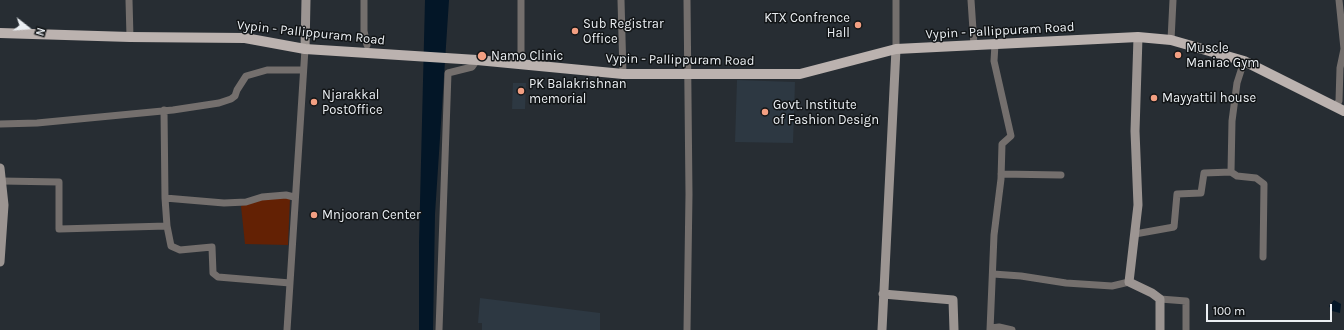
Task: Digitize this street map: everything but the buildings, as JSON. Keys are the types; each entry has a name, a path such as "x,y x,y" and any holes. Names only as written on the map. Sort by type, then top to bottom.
{"main road":[{"name":"Vypin - Pallippuram Road","path":"0,33 130,37 245,38 305,48 477,60 623,74 800,74 896,49 1138,37 1171,40 1244,61 1340,109"}],"street":[{"path":"129,0 130,37"},
{"path":"287,330 294,197 305,48 306,0"},
{"path":"364,0 364,31 367,45"},
{"path":"521,0 522,65"},
{"path":"621,0 623,74"},
{"path":"687,0 689,194 687,330"},
{"path":"882,330 896,49 896,0"},
{"path":"971,0 974,45"},
{"path":"1171,40 1173,0"},
{"path":"1339,0 1344,49 1340,68 1340,109"},
{"path":"1128,282 1138,205 1135,131 1138,37"},
{"path":"995,44 994,61 1011,136 1002,144 1001,174 994,235 991,329 999,327 1012,330"},
{"path":"439,330 448,73 472,67 477,60"},
{"path":"1231,172 1232,121 1237,83 1244,61"},
{"path":"0,124 37,123 219,103 231,99 246,76 254,72 303,70"},
{"path":"164,110 165,198 167,226 171,246 180,250 212,246 213,273 218,277 290,283"},
{"path":"0,168 4,205 0,262"},
{"path":"1135,234 1174,227 1177,194 1200,193 1204,173 1231,172 1237,176 1256,178 1264,184 1263,257"},
{"path":"1001,174 1061,175"},
{"path":"2,182 59,182 59,229 167,226"},
{"path":"165,198 224,203 246,202 262,197 286,195 294,197"},
{"path":"993,274 1021,276 1066,283 1112,286 1128,282 1152,293 1160,299 1186,301 1186,330"},
{"path":"883,294 953,300 954,330"},
{"path":"1160,299 1160,330"}],"shaded area":[{"name":"Govt. Institute of Fashion Design","path":"737,80 795,82 793,143 735,142"},
{"path":"513,83 526,83 525,109 512,109"},
{"path":"269,197 290,198 288,245 245,244 241,206"},
{"path":"480,298 600,313 600,330 482,330 482,323 478,323"}],"water":[{"path":"425,0 449,0 435,214 433,330 419,330 419,243"},
{"path":"1334,300 1341,304 1340,313 1332,311 1329,306"}],"place":[{"name":"KTX Confrence Hall","path":"858,25"},
{"name":"Sub Registrar Office","path":"575,31"},
{"name":"Muscle Maniac Gym","path":"1178,55"},
{"name":"Namo Clinic","path":"482,56"},
{"name":"PK Balakrishnan memorial","path":"521,91"},
{"name":"Mayyattil house","path":"1154,98"},
{"name":"Njarakkal PostOffice","path":"314,102"},
{"name":"Govt. Institute of Fashion Design","path":"765,112"},
{"name":"Mnjooran Center","path":"314,215"}]}
